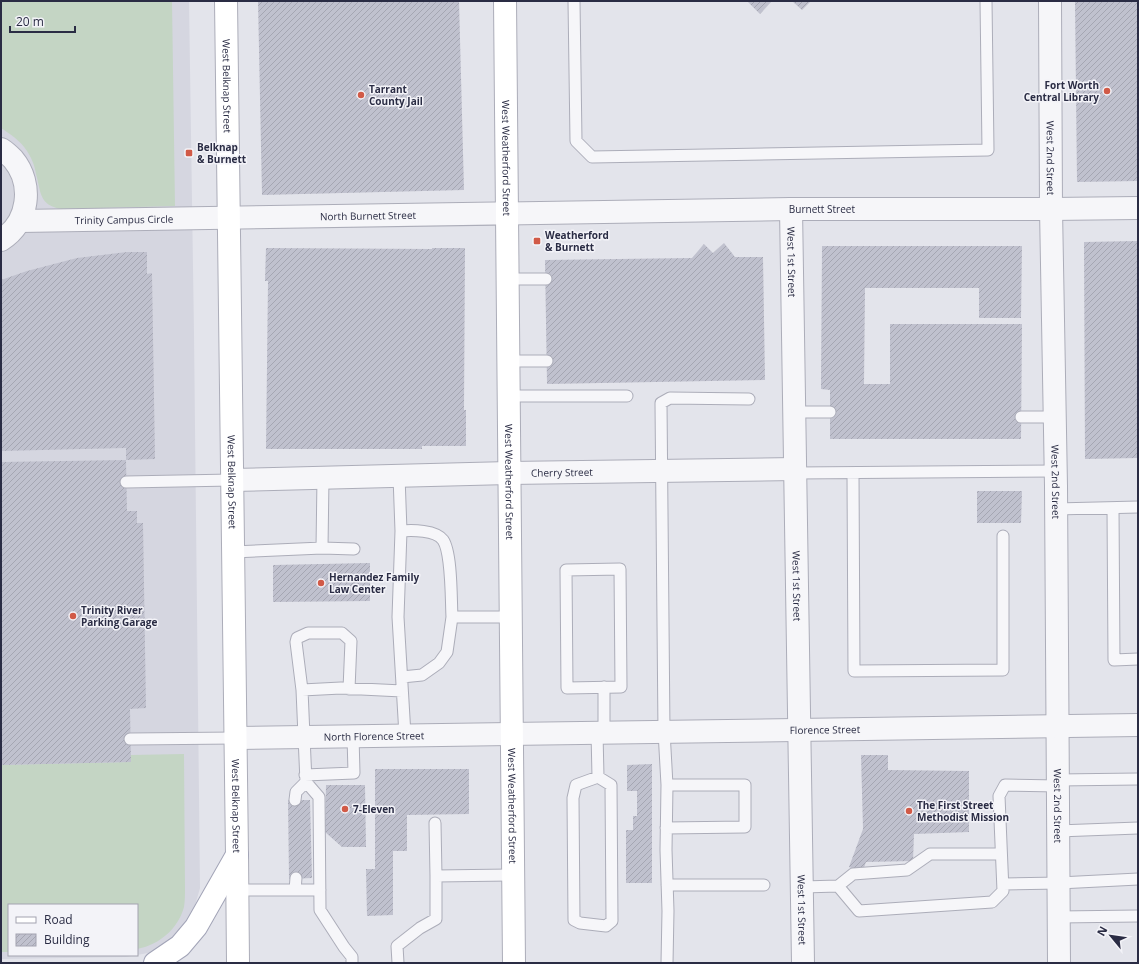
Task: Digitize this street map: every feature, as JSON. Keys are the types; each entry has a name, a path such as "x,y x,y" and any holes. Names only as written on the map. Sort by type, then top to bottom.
{"main road":[{"name":"West Belknap Street","path":"226,1 238,963"},
{"name":"West Weatherford Street","path":"505,1 514,963"},
{"path":"155,963 180,946 196,927 237,855"}],"street":[{"name":"West 2nd Street","path":"1050,1 1051,209 1056,417 1059,963"},
{"path":"1,149 6,152 18,166 26,184 26,203 20,221 8,236 1,240"},
{"name":"Burnett Street","path":"507,213 791,208 1138,208"},
{"name":"West 1st Street","path":"791,208 803,963"},
{"name":"North Burnett Street","path":"229,218 507,213"},
{"name":"Trinity Campus Circle","path":"20,221 229,218"},
{"name":"Cherry Street","path":"232,480 509,473 796,471"},
{"name":"Florence Street","path":"512,733 1138,725"},
{"name":"North Florence Street","path":"236,738 512,733"}],"lane":[{"path":"574,1 576,141 592,157 988,150 986,1"},
{"path":"507,279 546,279"},
{"path":"508,361 547,361"},
{"path":"508,396 627,396"},
{"path":"667,963 667,785 664,731 661,403 670,398 749,399"},
{"path":"795,412 830,412"},
{"path":"1021,417 1056,417"},
{"path":"796,471 853,473 1056,471"},
{"path":"853,473 854,671 1003,670 1003,536"},
{"path":"399,476 401,531 398,617 405,735"},
{"path":"322,548 323,478"},
{"path":"126,482 232,480"},
{"path":"1056,510 1138,507"},
{"path":"1113,508 1114,660 1138,659"},
{"path":"401,531 430,532 442,539 448,553 452,618 447,652 439,663 422,675 402,677"},
{"path":"233,552 322,548 354,549"},
{"path":"620,569 621,687 604,687 567,688 566,570 620,569"},
{"path":"452,618 511,617"},
{"path":"349,689 351,641 342,633 308,633 298,638 296,642 302,690 306,778 319,797 320,910 352,957 352,963"},
{"path":"598,777 604,687"},
{"path":"302,690 349,689 402,691"},
{"path":"294,800 296,792 306,778 354,773 353,736"},
{"path":"130,739 236,738"},
{"path":"598,777 611,785 612,921 606,926 580,924 574,920 573,798 576,785 598,777"},
{"path":"838,886 860,911 992,902 1003,891 999,796 1005,785 1138,779"},
{"path":"666,828 745,827 745,785 667,785"},
{"path":"398,963 397,946 420,928 436,919 435,824"},
{"path":"1058,831 1138,828"},
{"path":"802,886 838,886 853,874 907,870 930,854 1001,854"},
{"path":"436,876 513,875"},
{"path":"295,890 296,878"},
{"path":"1003,884 1138,879"},
{"path":"667,885 764,885"},
{"path":"237,890 320,890"},
{"path":"1059,917 1138,916"}],"shaded area":[{"path":"1,1 189,1 200,888 194,909 183,928 167,943 148,953 138,955 138,904 8,904 8,956 131,956 1,959"}],"green space":[{"path":"1,1 172,1 175,206 61,209 54,207 45,201 40,192 34,165 25,147 12,135 1,128"},
{"path":"184,754 185,900 184,907 177,922 160,940 138,949 138,904 8,904 8,952 1,952 1,765 130,762 130,755"}],"building":[{"name":"Tarrant County Jail","path":"258,1 459,1 464,190 262,195"},
{"path":"747,1 772,1 760,14"},
{"path":"792,1 811,1 802,10"},
{"name":"Fort Worth Central Library","path":"1075,1 1138,1 1138,181 1077,182"},
{"path":"1138,241 1138,458 1085,459 1084,242"},
{"path":"724,243 735,257 763,257 765,380 547,384 545,260 692,258 704,244 713,253"},
{"path":"822,246 1022,246 1021,318 979,318 979,288 865,288 864,384 890,384 890,324 1022,324 1021,439 830,439 830,390 821,389"},
{"path":"266,248 465,248 464,410 466,410 466,446 422,446 422,449 266,449 268,281 265,281"},
{"path":"127,252 147,252 147,274 152,273 155,459 126,460 126,448 1,451 1,280 27,271 77,258"},
{"name":"Trinity River Parking Garage","path":"126,460 127,511 137,511 137,523 143,523 146,708 130,709 131,762 1,765 1,462"},
{"path":"977,491 1022,491 1021,523 977,523"},
{"name":"Hernandez Family Law Center","path":"370,563 370,601 273,602 273,565"},
{"path":"861,755 888,755 888,770 969,771 969,832 914,834 913,861 866,862 862,873 849,867 863,829"},
{"path":"652,764 652,883 626,883 626,830 633,830 633,816 637,816 637,791 627,791 627,765"},
{"path":"375,769 469,769 469,814 407,815 407,851 393,851 393,915 367,916 366,869 375,869"},
{"name":"7-Eleven","path":"326,785 365,785 366,847 342,847 325,832"},
{"path":"288,800 310,800 312,878 289,879"}],"place":[{"name":"Fort Worth Central Library","path":"1107,91"},
{"name":"Tarrant County Jail","path":"361,95"},
{"name":"Belknap & Burnett","path":"189,153"},
{"name":"Weatherford & Burnett","path":"537,241"},
{"name":"Hernandez Family Law Center","path":"321,583"},
{"name":"Trinity River Parking Garage","path":"73,616"},
{"name":"7-Eleven","path":"345,809"},
{"name":"The First Street Methodist Mission","path":"909,811"}]}
